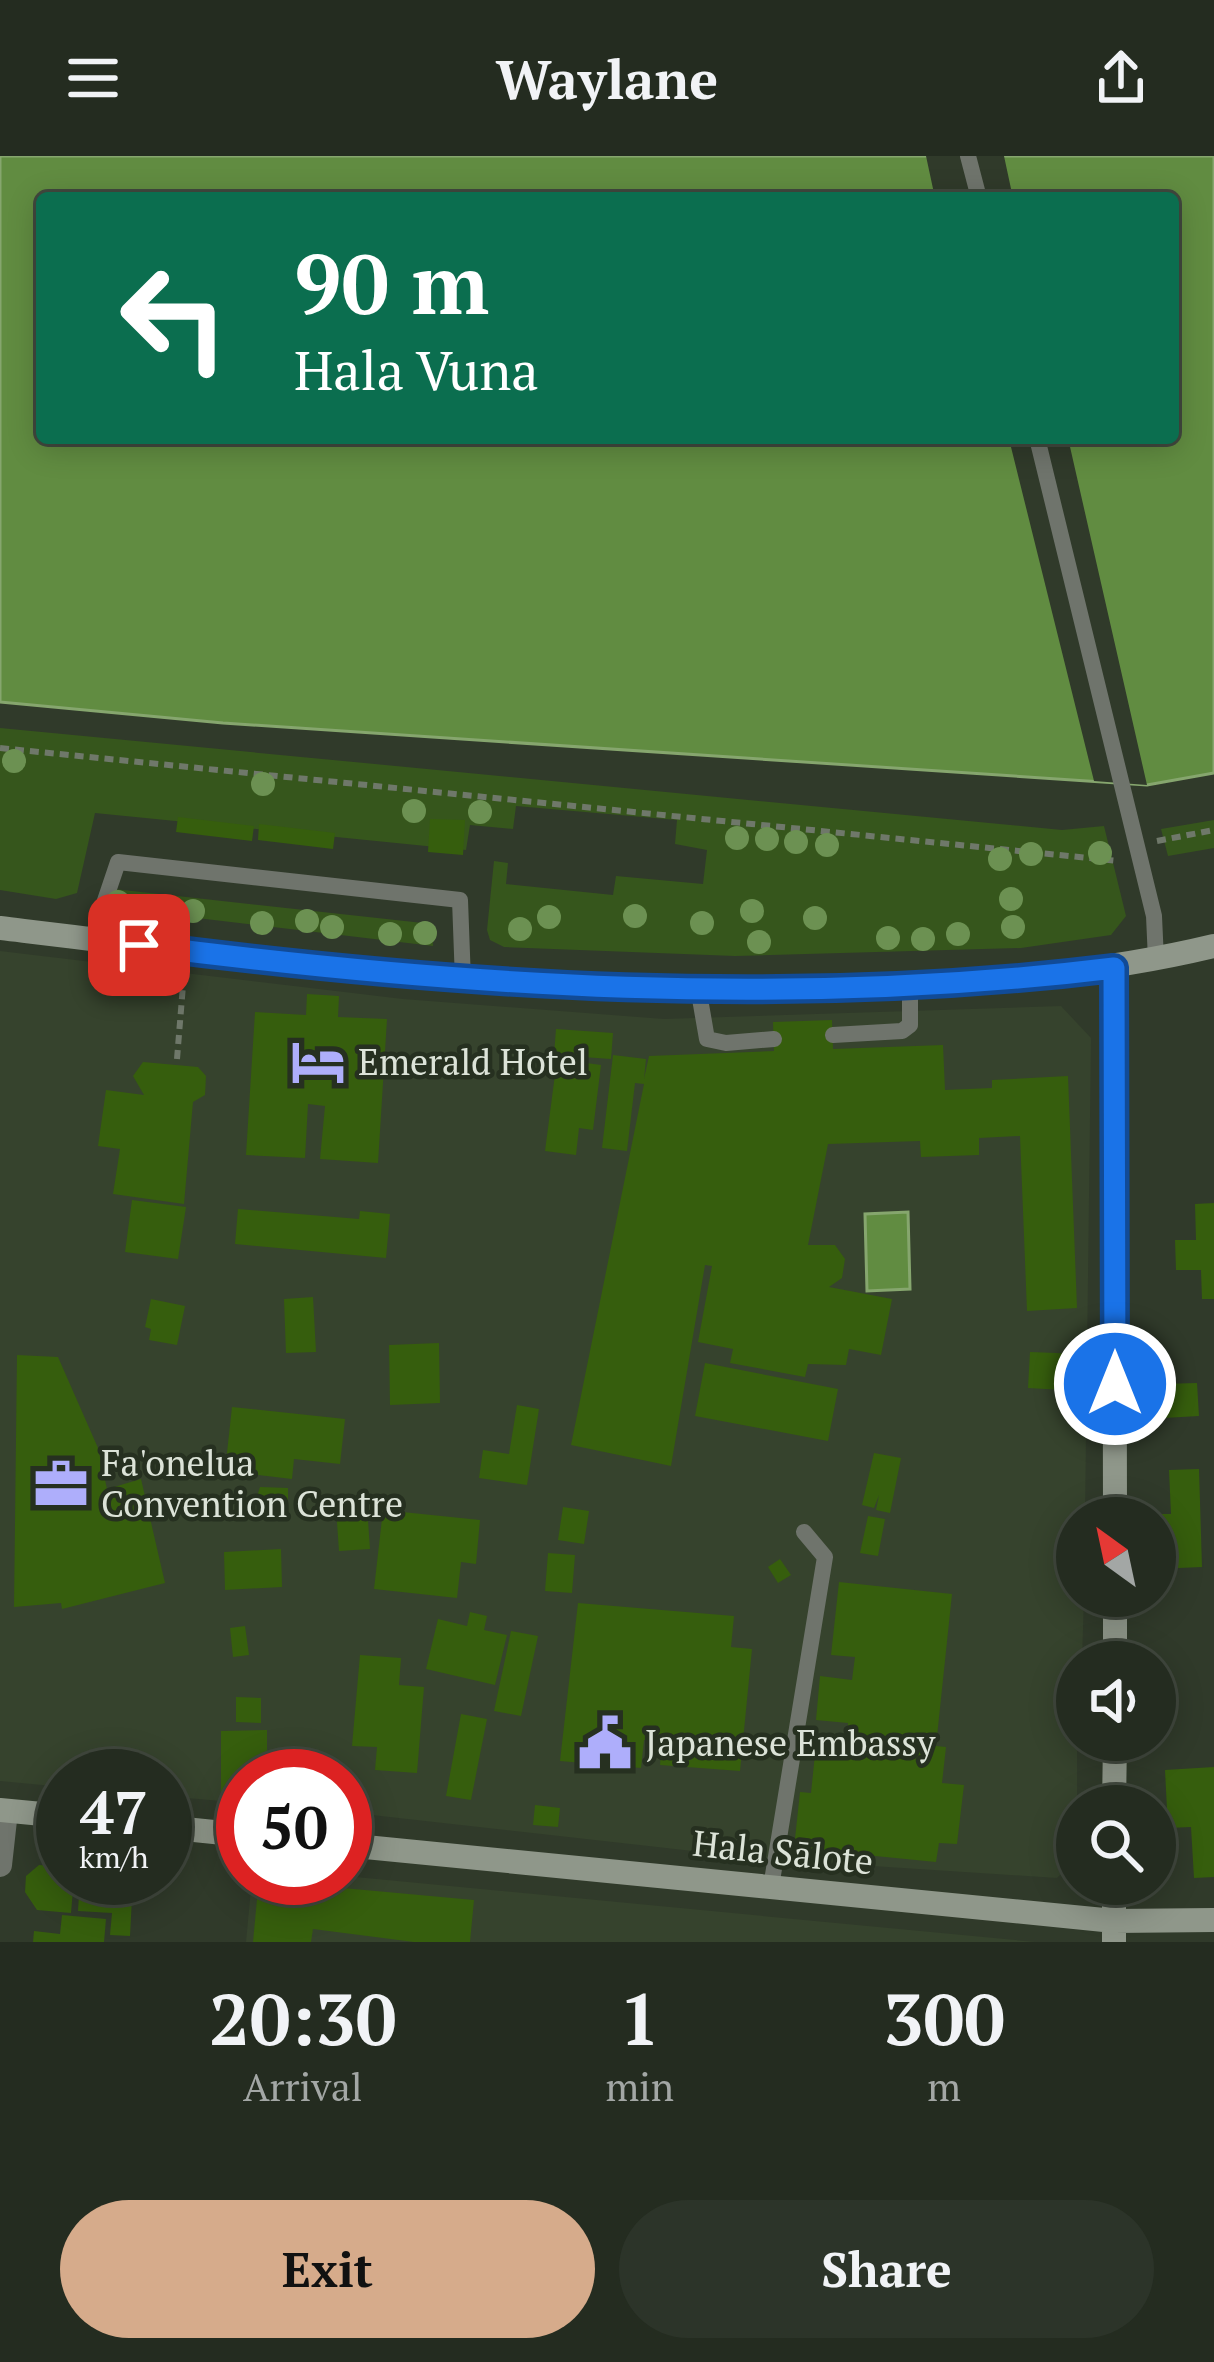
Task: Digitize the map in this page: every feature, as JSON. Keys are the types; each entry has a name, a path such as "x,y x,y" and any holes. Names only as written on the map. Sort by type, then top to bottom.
{"main road":[{"path":"0,928 464,981 699,992 910,985 1114,968 1214,946"},
{"path":"1114,968 1115,1497"},
{"path":"3,1810 36,1813"},
{"name":"Hala Sālote","path":"372,1848 771,1887 1114,1931 1214,1920"}],"street":[{"path":"0,1865 3,1810"}],"lane":[{"path":"968,156 977,192"},
{"path":"1038,444 1154,916 1156,960"},
{"path":"92,939 118,862 460,900 464,981"},
{"path":"833,1035 902,1031 910,1025 910,985"},
{"path":"699,992 707,1039 726,1043 774,1039"},
{"path":"771,1887 825,1557 804,1532"}],"path":[{"path":"0,748 1116,862 1138,850 1214,830"},
{"path":"177,1059 185,951"}],"shaded area":[{"path":"0,156 1214,156 1214,773 1147,785 223,723 0,702"},
{"path":"0,728 1062,830 1104,826 1126,916 1111,935 1021,948 735,956 504,947 490,940 487,930 494,861 508,863 506,884 613,895 616,876 703,884 707,850 675,844 677,820 516,806 513,829 470,825 466,850 95,813 77,893 56,899 0,890"},
{"path":"1214,820 1214,848 1168,856 1161,829"},
{"path":"114,889 432,924 433,946 113,908 109,899"},
{"path":"0,951 403,999 664,1019 1061,1006 1091,1038 1085,1497 1056,1497 1056,1617 1083,1617 1083,1641 1056,1641 1056,1761 1077,1761 1077,1785 1056,1785 1056,1878 765,1859 372,1815 372,1749 216,1749 216,1801 192,1798 192,1749 36,1749 36,1784 0,1781"},
{"path":"908,1212 910,1289 867,1291 865,1214"},
{"path":"372,1879 1035,1942 246,1942 249,1905 372,1905"}],"pier":[{"path":"926,156 1004,156 1012,192 934,192"},
{"path":"1010,444 1069,444 1147,785 1094,781"}],"building":[{"path":"178,817 254,826 252,841 176,832"},
{"path":"430,819 465,820 463,855 428,852"},
{"path":"259,824 335,833 333,849 258,840"},
{"name":"Emerald Hotel","path":"307,994 339,996 338,1017 387,1019 378,1163 320,1159 325,1106 308,1104 305,1158 246,1155 255,1012 306,1015"},
{"path":"832,1020 833,1049 943,1045 945,1090 992,1088 992,1080 1068,1076 1077,1308 1027,1311 1020,1136 979,1138 979,1155 921,1157 920,1141 828,1144 808,1245 835,1245 845,1259 842,1278 829,1287 892,1299 881,1355 849,1349 846,1365 808,1364 805,1377 730,1363 733,1349 698,1342 712,1266 705,1265 671,1466 571,1445 644,1084 635,1083 627,1151 602,1148 613,1055 646,1059 644,1079 649,1056 774,1051 773,1022"},
{"path":"556,1029 613,1033 611,1059 554,1055"},
{"path":"557,1059 601,1065 593,1130 579,1128 576,1155 545,1151"},
{"path":"143,1062 198,1067 206,1076 205,1095 193,1102 184,1204 113,1194 120,1149 98,1146 106,1090 144,1095 133,1076"},
{"path":"132,1200 186,1207 178,1259 125,1252"},
{"path":"1214,1203 1214,1299 1202,1299 1201,1270 1176,1270 1175,1240 1196,1240 1195,1204"},
{"path":"238,1209 359,1219 360,1211 390,1214 386,1258 235,1244"},
{"path":"313,1297 316,1352 286,1353 284,1299"},
{"path":"151,1299 185,1306 177,1345 149,1340 151,1329 145,1327"},
{"path":"439,1343 440,1403 390,1405 389,1345"},
{"path":"1030,1352 1082,1354 1080,1391 1028,1388"},
{"name":"Fa'onelua Convention Centre","path":"17,1355 58,1357 98,1448 107,1489 141,1479 165,1583 62,1609 61,1603 14,1607"},
{"path":"705,1363 838,1389 828,1441 695,1416"},
{"path":"1197,1383 1199,1416 1164,1418 1162,1384"},
{"path":"517,1405 539,1409 527,1485 479,1478 483,1450 509,1454"},
{"path":"232,1407 345,1419 340,1464 294,1459 292,1479 225,1471"},
{"path":"874,1453 901,1458 890,1513 876,1510 879,1495 874,1508 862,1505"},
{"path":"1199,1469 1202,1567 1176,1568 1176,1497 1170,1497 1169,1470"},
{"path":"260,1487 288,1488 288,1500 256,1500"},
{"path":"367,1506 370,1549 339,1551 336,1508"},
{"path":"563,1507 589,1511 584,1544 558,1540"},
{"path":"383,1510 480,1520 476,1564 461,1562 457,1598 374,1589"},
{"path":"868,1516 885,1519 878,1556 860,1553"},
{"path":"281,1549 282,1587 225,1590 224,1552"},
{"path":"548,1553 575,1555 572,1593 545,1591"},
{"path":"780,1559 791,1575 778,1583 768,1567"},
{"path":"839,1582 952,1594 936,1746 946,1747 942,1783 964,1785 957,1844 939,1843 936,1862 794,1848 800,1792 811,1793 817,1735 847,1738 848,1723 816,1720 820,1676 852,1680 855,1657 831,1655"},
{"path":"578,1603 734,1616 731,1647 752,1649 740,1771 660,1765 662,1742 644,1740 641,1768 560,1761"},
{"path":"470,1612 487,1616 484,1630 507,1635 495,1685 426,1669 438,1619 467,1626"},
{"path":"245,1626 249,1655 233,1657 230,1628"},
{"path":"511,1631 538,1636 521,1716 494,1711"},
{"path":"360,1655 401,1658 399,1685 424,1687 417,1773 375,1770 377,1747 352,1746"},
{"path":"236,1697 261,1698 261,1723 236,1722"},
{"path":"461,1714 487,1719 471,1800 446,1796"},
{"path":"267,1730 267,1749 221,1749 221,1731"},
{"path":"1214,1767 1214,1877 1194,1878 1191,1827 1176,1828 1176,1785 1166,1785 1165,1770"},
{"path":"535,1805 560,1808 558,1827 533,1825"},
{"path":"36,1868 36,1905 72,1905 71,1913 37,1910 25,1892 26,1876"},
{"path":"372,1891 474,1900 470,1942 414,1942 313,1929 311,1942 253,1942 256,1905 372,1905"},
{"path":"78,1905 132,1905 130,1936 110,1935 112,1913 78,1911"},
{"path":"62,1915 106,1919 104,1942 33,1942 34,1931 60,1934"}],"place":[{"name":"Emerald Hotel","path":"318,1062"},
{"name":"Fa'onelua Convention Centre","path":"61,1484"},
{"name":"Japanese Embassy","path":"605,1743"}],"route":[{"path":"139,945 464,981 699,992 910,985 1114,968 1115,1384"}]}
